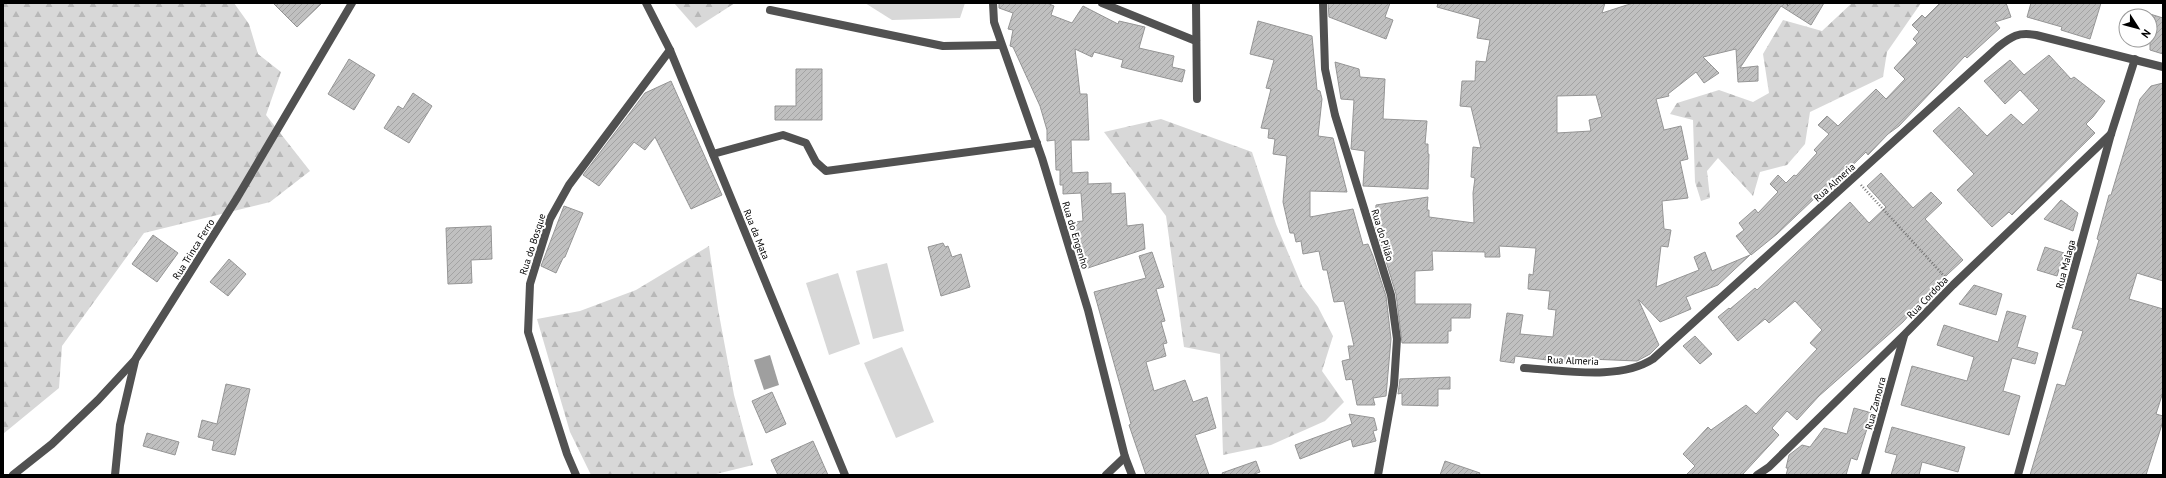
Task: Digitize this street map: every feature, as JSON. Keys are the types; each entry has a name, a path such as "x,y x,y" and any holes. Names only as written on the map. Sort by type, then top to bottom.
{"street":[{"path":"343,3 346,11"},
{"name":"Rua Trinca Ferro","path":"13,475 52,444 98,400 135,360 237,198 352,3"},
{"name":"Rua da Mata","path":"646,3 670,50 845,475"},
{"name":"Rua do Engenho","path":"993,3 994,22 1037,143 1088,310 1125,457 1132,475"},
{"path":"1102,3 1196,41"},
{"path":"1196,3 1197,99"},
{"name":"Rua do Pilão","path":"1323,3 1325,69 1335,115 1391,295 1398,339 1394,385 1378,475"},
{"path":"770,10 943,46 1001,45"},
{"name":"Rua Almeria","path":"1524,368 1603,372 1626,370 1642,366 1653,359 1998,47 2010,38 2023,33 2036,35 2163,67"},
{"name":"Rua do Bosque","path":"576,475 567,454 528,332 530,284 550,219 569,185 670,50"},
{"name":"Rua Malaga","path":"2018,475 2111,134 2135,59"},
{"name":"Rua Cordoba","path":"1757,475 1769,471 1953,285 2111,134"},
{"path":"713,154 783,135 806,143 816,162 826,171 1037,143"},
{"name":"Rua Zamorra","path":"1865,475 1904,335"},
{"path":"115,475 120,425 135,360"},
{"path":"1106,475 1125,457"}],"path":[{"path":"1854,178 1953,285"}],"green space":[{"path":"3,3 234,3 249,24 258,54 281,72 266,115 310,171 270,202 144,233 62,346 59,388 3,434"},
{"path":"674,3 735,3 696,28"},
{"path":"865,3 965,3 960,18 892,20"},
{"path":"1852,3 1921,3 1887,52 1883,77 1810,112 1805,144 1787,165 1760,172 1753,196 1718,158 1707,171 1710,198 1701,201 1695,182 1693,120 1670,114 1677,103 1719,90 1753,102 1769,93 1763,54 1783,20 1822,31"},
{"path":"1161,119 1252,152 1276,224 1302,286 1318,307 1333,336 1322,371 1344,402 1325,421 1271,445 1223,455 1220,354 1184,347 1166,216 1104,132"},
{"path":"709,246 718,309 734,395 753,465 712,475 591,475 570,432 537,319 580,311 636,290"},
{"path":"887,263 904,331 873,339 856,271"},
{"path":"838,273 860,344 829,355 806,283"},
{"path":"902,347 934,422 896,438 864,363"}],"shaded area":[{"path":"770,355 779,385 764,390 754,360"}],"building":[{"path":"273,3 322,3 297,27"},
{"path":"999,3 1047,3 1054,6 1051,15 1072,23 1083,6 1118,24 1119,21 1145,27 1139,48 1174,56 1172,67 1185,70 1182,82 1121,67 1123,60 1094,52 1092,57 1075,49 1080,94 1087,94 1089,140 1071,140 1072,173 1088,172 1088,184 1111,183 1111,194 1125,193 1127,226 1143,224 1145,249 1085,269 1073,222 1083,221 1081,193 1063,194 1063,185 1060,185 1060,170 1056,170 1055,140 1047,141 1047,130 1040,106 1013,47 1010,46 1013,30 1008,29 1013,13 999,8"},
{"path":"1328,3 1390,3 1385,17 1393,20 1386,39 1329,17"},
{"path":"1438,3 1605,3 1602,13 1633,3 1824,3 1811,25 1781,6 1740,68 1758,66 1758,81 1738,82 1736,49 1703,57 1719,73 1704,83 1696,72 1668,94 1669,96 1656,99 1664,130 1681,126 1688,159 1680,161 1688,198 1662,201 1664,229 1671,230 1668,247 1661,246 1656,287 1699,270 1694,257 1705,252 1712,271 1750,255 1718,285 1686,297 1691,309 1660,322 1638,299 1659,345 1650,354 1637,361 1589,359 1588,365 1515,356 1514,363 1500,361 1507,313 1523,315 1520,334 1553,337 1556,310 1548,309 1550,291 1528,289 1529,274 1533,275 1536,248 1499,246 1500,257 1485,257 1485,252 1432,251 1433,270 1415,271 1415,304 1471,304 1470,318 1451,318 1451,331 1448,331 1448,343 1402,343 1396,294 1375,225 1376,205 1428,197 1427,210 1429,210 1429,217 1474,223 1473,193 1475,178 1471,177 1473,147 1481,148 1471,107 1460,106 1462,81 1475,81 1476,61 1486,62 1490,40 1477,38 1480,19 1437,7","holes":["1596,95 1602,117 1589,120 1591,131 1557,133 1557,96"]},
{"path":"1940,3 2006,3 2011,17 1995,22 2000,28 1967,58 1965,56 1899,126 1888,134 1868,155 1866,152 1819,198 1817,196 1777,234 1751,255 1736,236 1744,230 1739,223 1755,209 1758,213 1778,192 1770,184 1778,175 1786,183 1794,175 1796,176 1817,153 1814,150 1829,134 1818,125 1827,116 1838,126 1876,89 1886,99 1905,79 1894,68 1917,43 1913,39 1919,32 1912,25 1922,15 1925,18"},
{"path":"2031,3 2101,3 2090,39 2061,30 2062,27 2027,17"},
{"path":"2158,16 2163,18 2163,54 2150,50 2150,48 2158,48"},
{"path":"1258,21 1312,36 1317,90 1320,91 1322,99 1318,136 1333,138 1347,192 1310,191 1310,217 1353,209 1363,245 1368,244 1373,256 1386,296 1391,339 1386,396 1373,398 1375,405 1357,405 1352,379 1346,380 1342,361 1350,359 1348,346 1354,346 1344,301 1334,302 1327,270 1323,270 1319,251 1303,254 1301,241 1296,242 1294,233 1290,233 1283,202 1287,156 1273,154 1275,139 1268,138 1269,129 1261,128 1271,89 1266,88 1274,60 1250,54"},
{"path":"2049,55 2071,79 2074,77 2105,101 2086,124 2095,133 2012,215 2009,212 1992,227 1957,190 1974,174 1933,131 1959,107 1987,136 2011,114 2023,125 2039,110 2020,90 2005,104 1984,81 2010,60 2024,75"},
{"path":"349,59 375,75 354,110 328,94"},
{"path":"1335,62 1359,69 1360,77 1385,79 1383,119 1427,121 1425,144 1428,144 1429,154 1428,189 1363,186 1365,151 1351,149 1354,100 1341,99"},
{"path":"796,69 822,69 822,120 775,120 775,106 796,106"},
{"path":"671,81 722,195 691,209 655,137 645,150 634,142 599,186 583,175 645,93"},
{"path":"2163,83 2163,281 2137,273 2129,299 2163,309 2163,392 2156,414 2163,416 2163,421 2146,475 2030,475 2057,384 2065,386 2083,331 2072,328 2099,240 2097,239 2109,195 2111,195 2140,99 2151,86"},
{"path":"413,93 432,106 409,143 384,128 398,106 403,109"},
{"path":"1881,173 1913,208 1931,192 1942,203 1925,219 1963,260 1934,287 1903,322 1819,396 1797,420 1787,411 1772,428 1779,435 1742,475 1686,475 1695,466 1683,454 1708,427 1711,430 1746,405 1756,414 1817,349 1810,343 1822,330 1795,301 1769,323 1765,319 1738,341 1718,317 1755,288 1757,290 1850,202 1869,223 1886,207 1867,186"},
{"path":"2061,200 2078,213 2073,231 2044,219"},
{"path":"564,206 583,213 565,257 563,258 556,273 541,266"},
{"path":"491,226 492,259 471,260 472,283 448,284 446,228"},
{"path":"153,235 178,253 157,282 132,264"},
{"path":"943,243 945,247 948,246 952,257 961,254 970,287 941,296 928,247"},
{"path":"2045,247 2064,253 2057,276 2037,270"},
{"path":"1152,252 1164,287 1156,289 1165,321 1161,322 1167,343 1163,344 1166,356 1146,362 1154,391 1185,380 1193,402 1207,397 1216,428 1195,435 1209,475 1146,475 1129,425 1131,424 1094,292 1146,278 1139,256"},
{"path":"229,259 246,274 228,296 210,282"},
{"path":"1974,285 2002,294 1996,315 1959,304"},
{"path":"2007,311 2026,316 2017,347 2038,353 2035,364 2012,358 2003,391 2020,396 2009,435 1901,405 1912,366 1967,381 1974,357 1937,345 1944,325 1998,342"},
{"path":"1695,336 1712,354 1700,364 1683,346"},
{"path":"1450,377 1450,389 1438,389 1438,406 1402,405 1402,393 1398,394 1400,379"},
{"path":"226,384 250,389 235,455 212,450 214,441 198,437 202,420 217,424"},
{"path":"772,392 786,424 766,433 752,401"},
{"path":"1854,408 1872,413 1857,460 1851,458 1846,475 1786,475 1789,455 1802,445 1810,447 1824,428 1847,434"},
{"path":"1349,414 1374,418 1377,430 1373,431 1376,441 1353,447 1351,439 1300,459 1295,445 1352,424"},
{"path":"1892,427 1965,447 1958,472 1922,462 1919,475 1891,475 1897,455 1885,452"},
{"path":"147,433 179,442 175,455 143,446"},
{"path":"813,441 828,475 778,475 771,460"},
{"path":"1256,461 1260,472 1252,475 1223,475 1222,473"},
{"path":"1445,461 1480,473 1479,475 1440,475"}]}
